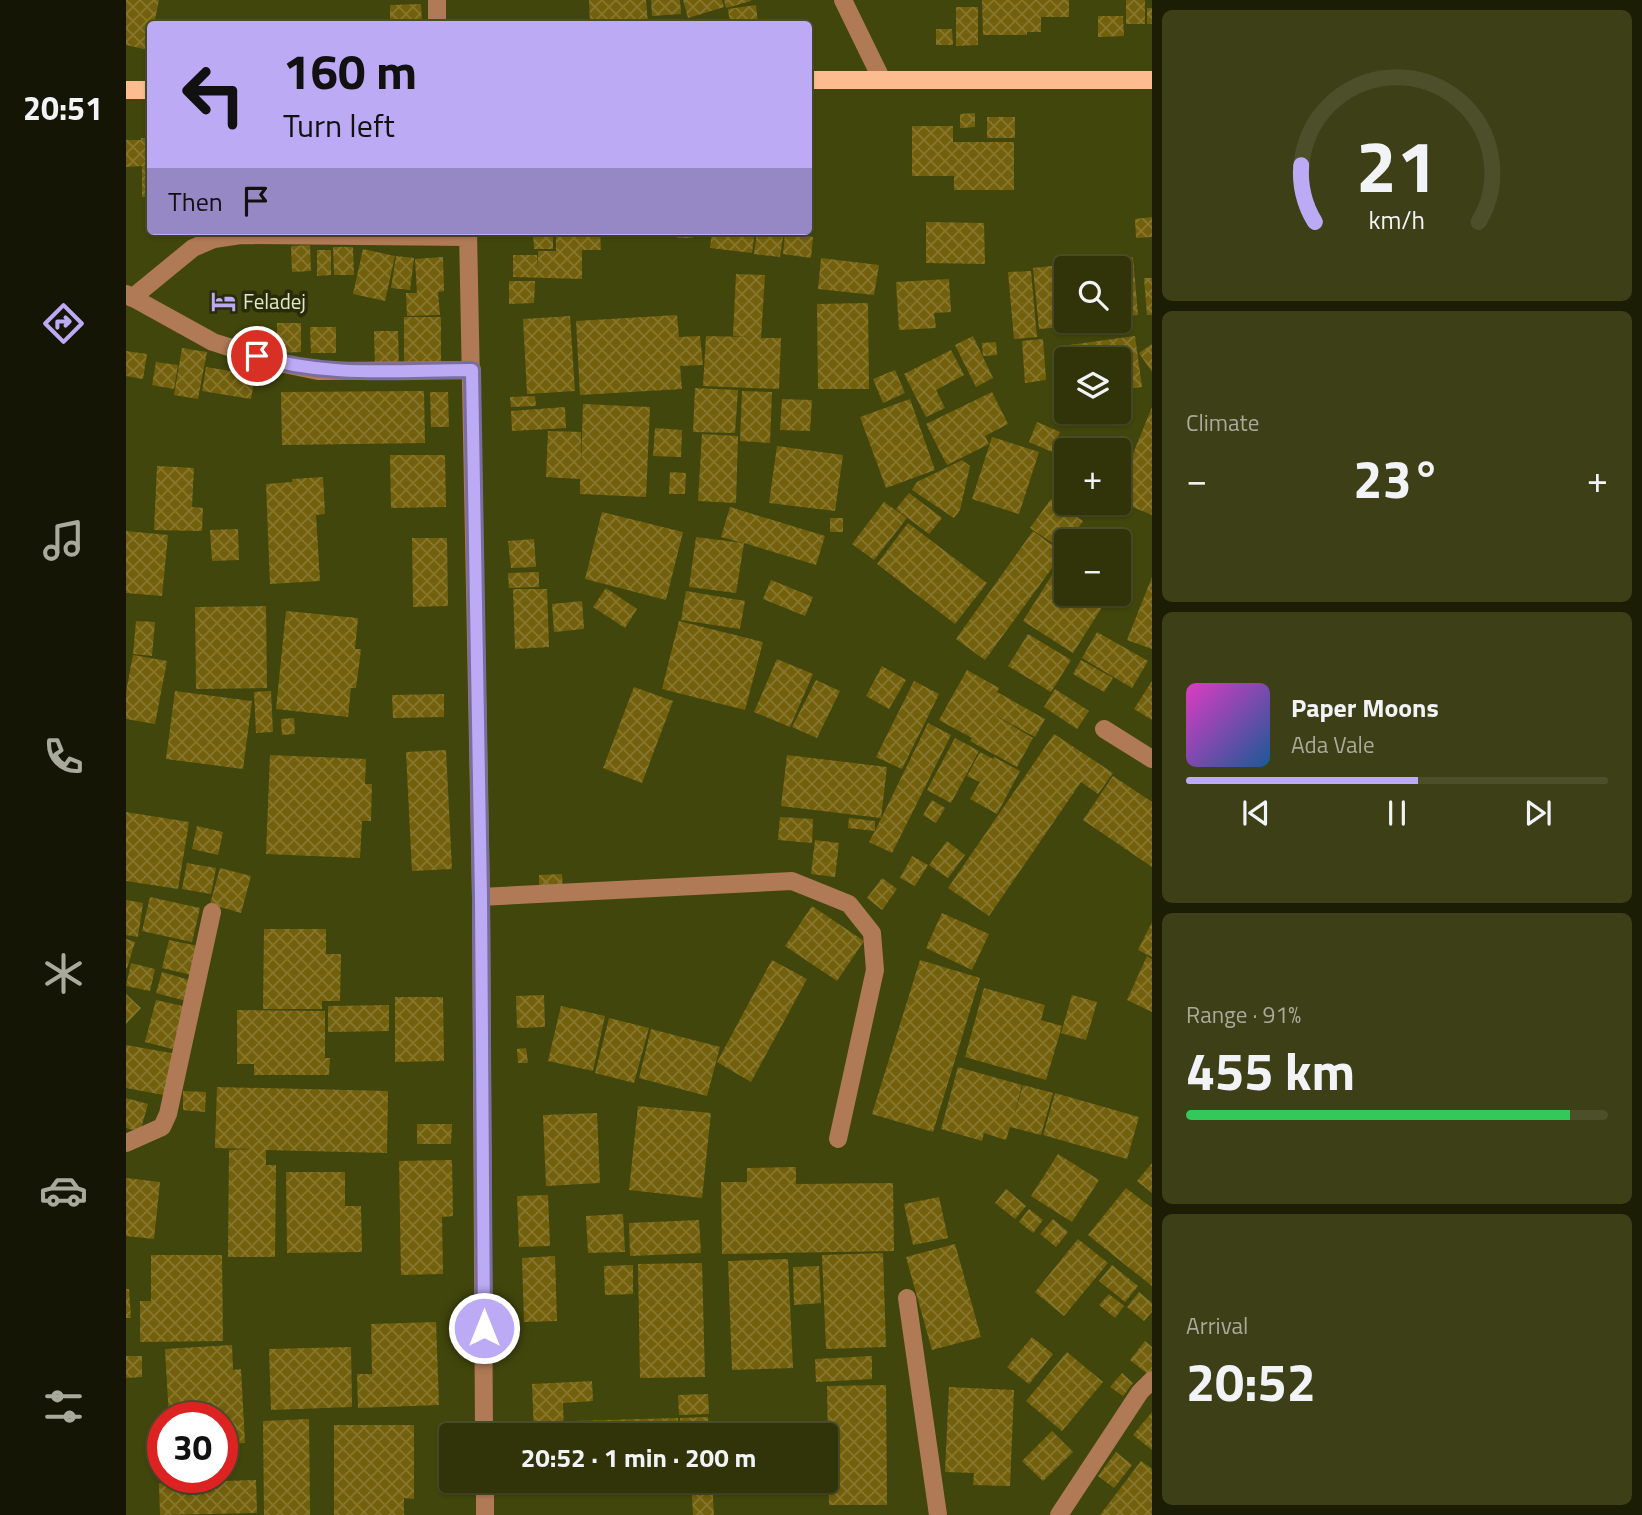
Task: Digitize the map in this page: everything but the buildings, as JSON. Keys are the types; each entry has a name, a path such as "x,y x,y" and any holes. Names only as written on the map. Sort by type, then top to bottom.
{"main road":[{"path":"812,80 1152,80"},
{"path":"126,90 147,90"}],"street":[{"path":"437,0 438,21"},
{"path":"843,0 882,80"},
{"path":"236,235 214,239 193,248 129,296 213,342 279,363 318,371 472,370"},
{"path":"468,235 481,897 484,1423"},
{"path":"1104,729 1152,759"},
{"path":"481,897 793,881 849,904 872,933 875,970 838,1139"},
{"path":"126,1143 162,1127 168,1114 212,912"},
{"path":"907,1298 938,1515"},
{"path":"1059,1515 1140,1392 1152,1380"},
{"path":"485,1493 485,1515"}],"place":[{"name":"Feladej","path":"223,302"}],"route":[{"path":"257,356 318,371 472,370 481,897 484,1328"}]}
